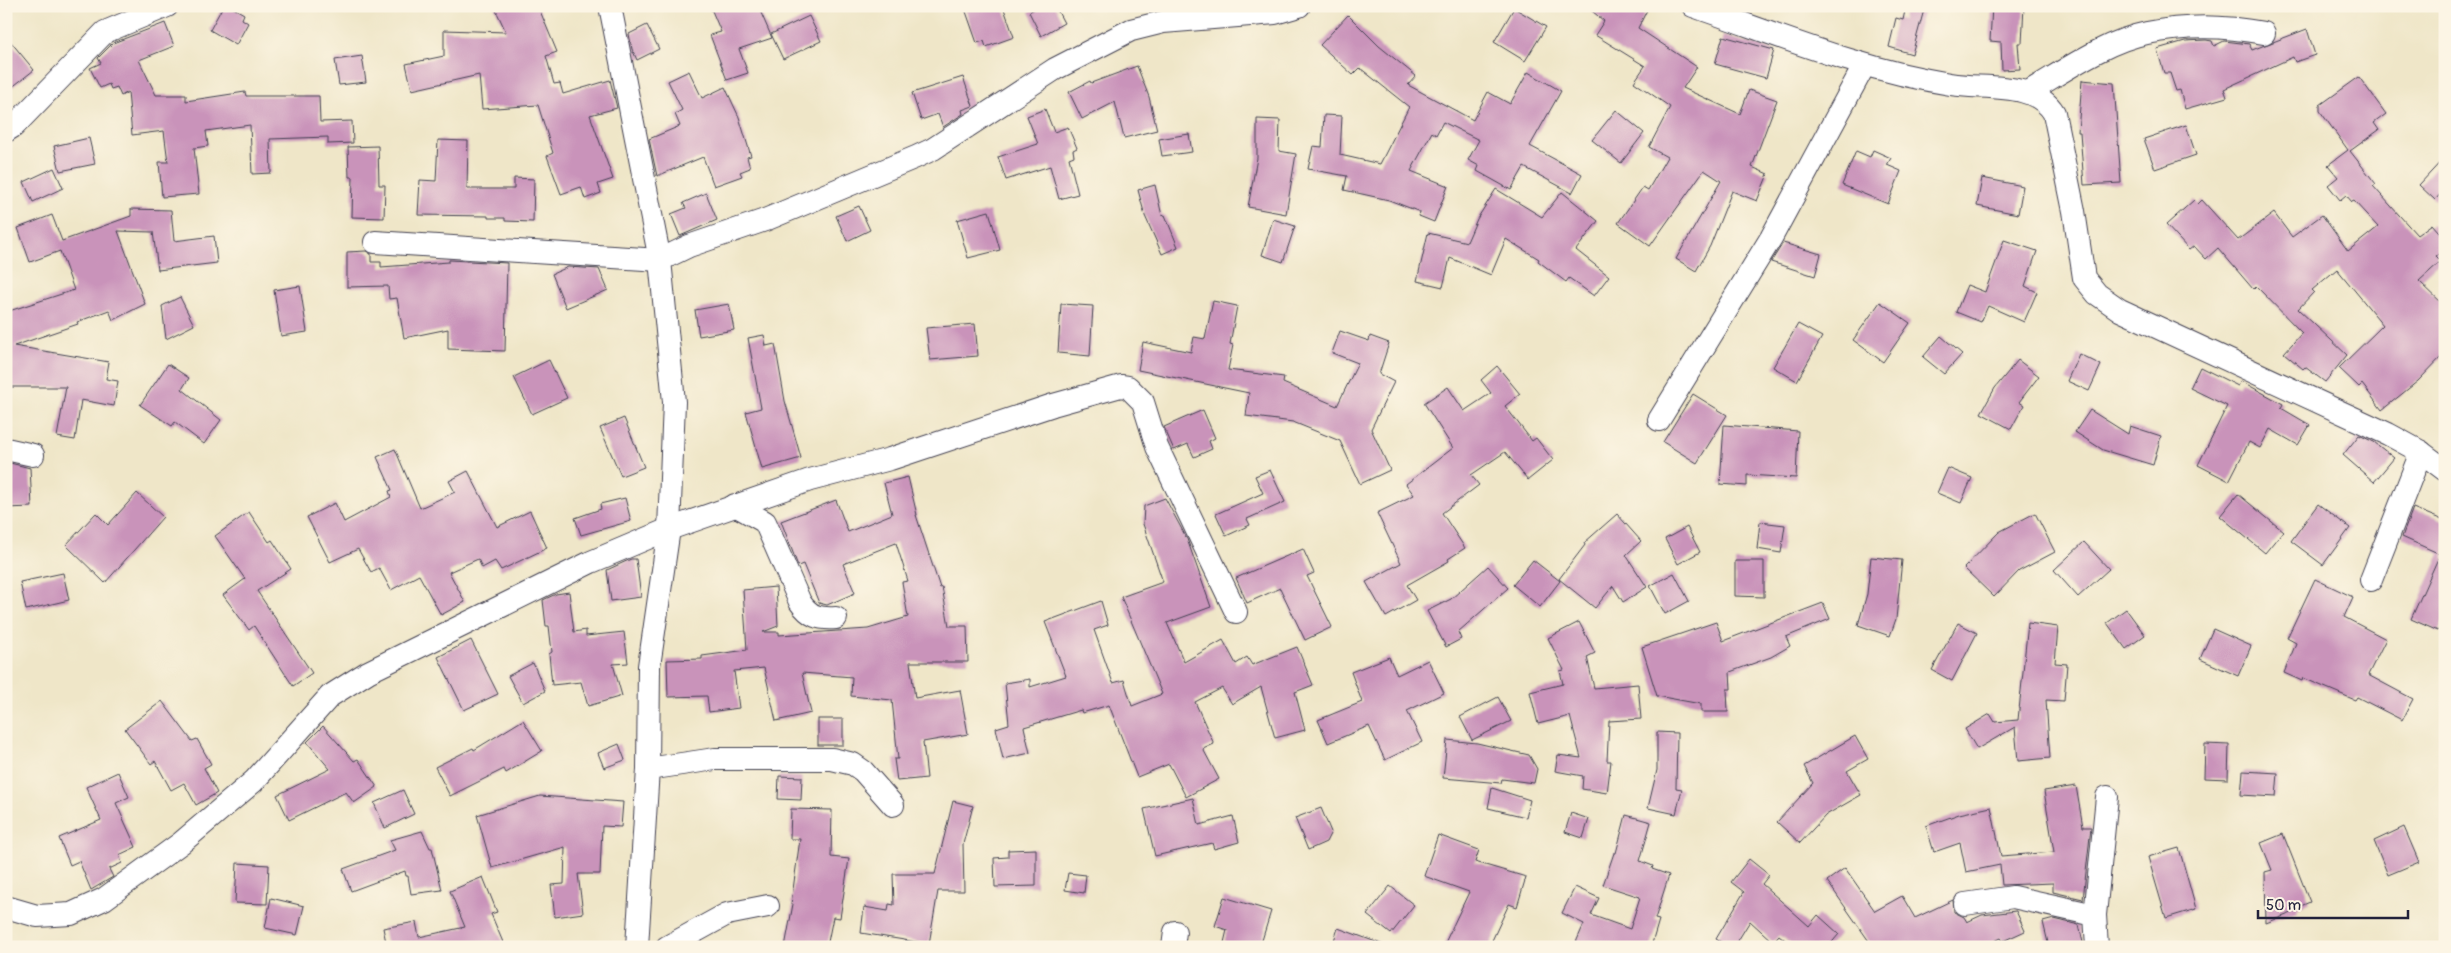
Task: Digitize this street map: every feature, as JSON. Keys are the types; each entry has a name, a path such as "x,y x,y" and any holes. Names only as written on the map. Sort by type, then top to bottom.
{"street":[{"path":"6,131 14,126 105,32 114,16 166,6"},
{"path":"610,6 660,260 674,402 668,529 649,666 648,769 637,947"},
{"path":"375,242 660,260 689,246 765,220 933,149 1055,69 1131,30 1163,22 1299,6"},
{"path":"1693,6 1864,66 1950,84 2028,92 2048,103 2054,113 2074,211 2084,278 2097,294 2120,310 2388,434 2420,452 2445,470"},
{"path":"2028,92 2102,50 2146,33 2235,27 2264,33"},
{"path":"1659,420 1771,238 1821,149 1864,66"},
{"path":"6,906 37,916 71,914 104,899 181,843 254,781 330,696 368,672 591,562 668,529 810,480 890,459 1053,405 1121,386 1128,387 1143,402 1157,447 1236,612"},
{"path":"6,449 33,455"},
{"path":"2370,580 2420,452"},
{"path":"734,506 765,522 805,610 815,617 836,618"},
{"path":"648,769 715,759 832,759 853,764 863,771 893,804"},
{"path":"2097,947 2095,915 2107,797"},
{"path":"1965,904 2013,897 2095,915"},
{"path":"667,947 727,914 768,906"}],"building":[{"path":"223,6 230,6 244,14 242,19 248,23 236,45 210,30"},
{"path":"494,6 538,6 557,52 546,56 554,84 560,83 563,94 610,80 617,108 590,115 613,179 598,184 601,193 585,199 581,187 561,194 547,156 553,153 538,105 482,109 479,75 412,90 406,64 444,56 444,30 506,32"},
{"path":"710,6 758,6 772,38 739,49 748,73 727,80 710,35 721,32"},
{"path":"964,6 1003,6 1014,37 986,47 984,41 977,43"},
{"path":"1039,6 1055,6 1064,23 1041,36 1029,12"},
{"path":"1586,6 1649,6 1638,28 1697,67 1683,88 1740,114 1749,90 1777,100 1752,167 1768,174 1757,201 1732,191 1710,246 1696,271 1676,259 1721,181 1704,170 1650,246 1618,223 1643,187 1648,190 1667,157 1649,147 1670,107 1634,82 1645,66 1595,35 1604,21"},
{"path":"1906,6 1925,6 1912,54 1889,47 1896,18 1903,20"},
{"path":"1992,6 2024,6 2022,43 2018,43 2020,69 2002,70 2001,42 1990,41"},
{"path":"1514,8 1546,27 1525,61 1494,42"},
{"path":"1348,15 1379,46 1416,76 1408,85 1473,120 1488,92 1510,104 1528,72 1561,91 1530,146 1582,174 1572,193 1524,167 1511,190 1477,171 1479,166 1468,160 1479,140 1443,122 1436,135 1432,132 1411,171 1448,186 1434,222 1419,216 1420,212 1389,200 1344,190 1347,176 1308,169 1313,146 1322,147 1324,115 1342,116 1340,155 1380,164 1409,107 1360,68 1353,75 1320,45"},
{"path":"809,16 821,41 783,59 771,34"},
{"path":"165,23 174,46 139,60 156,95 186,95 186,101 245,92 246,96 319,96 320,122 352,121 353,143 328,144 328,137 270,139 271,173 252,174 250,125 206,131 208,146 194,148 199,194 162,197 159,162 168,162 164,131 132,135 128,92 121,96 117,87 111,89 109,84 100,88 90,68 101,63 98,58 113,43"},
{"path":"647,25 659,49 637,60 632,49 629,34"},
{"path":"2307,29 2315,55 2295,62 2293,57 2224,89 2227,97 2185,109 2180,90 2176,91 2170,73 2164,73 2157,49 2185,41 2206,40 2212,41 2214,46 2224,41 2249,44 2252,50"},
{"path":"6,36 34,70 6,92"},
{"path":"1723,36 1774,50 1766,78 1715,64"},
{"path":"362,56 366,82 339,85 335,60"},
{"path":"1137,66 1149,97 1157,130 1124,138 1115,102 1082,119 1069,92 1090,81 1091,83"},
{"path":"689,71 702,98 725,87 739,117 751,156 747,157 750,168 740,172 742,176 714,186 703,157 657,176 649,139 680,126 675,114 682,110 668,81"},
{"path":"963,77 973,106 962,110 963,114 943,127 938,114 921,120 912,93"},
{"path":"2359,77 2386,114 2374,123 2379,130 2350,151 2376,184 2373,186 2417,235 2432,224 2445,239 2445,249 2436,256 2441,261 2419,281 2445,306 2445,353 2418,381 2382,410 2362,384 2359,387 2339,368 2383,325 2337,269 2312,290 2314,292 2298,309 2347,355 2325,382 2305,367 2303,369 2284,353 2302,333 2256,286 2253,289 2218,248 2206,259 2194,246 2189,250 2166,225 2194,200 2198,204 2202,200 2238,240 2274,213 2292,237 2322,215 2348,251 2378,227 2354,201 2352,202 2346,195 2340,200 2328,185 2338,177 2328,165 2348,150 2320,111 2320,105"},
{"path":"2082,80 2114,83 2121,183 2084,185 2080,132 2078,132"},
{"path":"1045,109 1054,132 1068,127 1077,148 1073,150 1074,156 1069,158 1078,194 1059,199 1050,166 1006,180 998,157 1038,144 1027,116"},
{"path":"1616,110 1644,133 1621,163 1592,140"},
{"path":"1257,119 1280,120 1279,151 1296,154 1286,214 1248,207 1257,158"},
{"path":"2186,125 2196,155 2155,169 2144,139"},
{"path":"1189,134 1192,152 1162,156 1159,139"},
{"path":"89,138 95,164 60,171 54,146"},
{"path":"438,140 468,141 467,189 514,189 514,178 534,179 533,222 505,221 505,218 488,218 488,216 418,215 420,180 436,181"},
{"path":"378,146 379,185 385,185 384,218 352,217 353,177 349,177 348,147"},
{"path":"1873,150 1891,158 1887,165 1901,171 1888,204 1842,185 1856,151 1870,157"},
{"path":"2445,157 2445,189 2435,200 2419,185"},
{"path":"54,168 63,188 33,202 24,182"},
{"path":"1982,178 2023,186 2018,214 1977,206"},
{"path":"1155,185 1162,216 1165,215 1178,247 1162,254 1145,216 1138,190"},
{"path":"1496,189 1542,217 1562,192 1598,221 1576,250 1609,276 1594,296 1569,278 1566,282 1538,261 1539,259 1506,239 1491,275 1450,258 1443,287 1417,281 1428,233 1467,242 1477,219"},
{"path":"706,193 717,220 680,236 671,214 686,208 683,203"},
{"path":"859,206 870,230 847,241 836,216"},
{"path":"131,209 171,210 174,241 214,236 217,263 158,270 153,232 118,231 145,304 113,320 109,310 77,322 78,324 14,346 109,362 106,379 118,381 114,406 81,400 75,440 57,437 66,387 6,387 6,312 74,290 60,251 30,262 18,228 52,215 62,241 131,216"},
{"path":"989,211 1000,250 968,258 957,220"},
{"path":"1273,219 1295,226 1283,262 1262,255"},
{"path":"2004,240 2037,251 2025,286 2037,292 2024,322 1988,306 1981,322 1956,312 1967,285 1985,292"},
{"path":"1783,243 1821,254 1815,276 1771,262"},
{"path":"366,251 371,254 371,262 381,262 381,267 449,262 449,260 507,263 505,351 448,349 448,329 404,338 397,298 389,299 388,286 347,287 347,252"},
{"path":"568,267 599,269 608,290 566,308 552,274"},
{"path":"300,286 307,332 281,336 274,290"},
{"path":"180,297 194,325 166,339 162,306"},
{"path":"1213,301 1237,306 1230,344 1233,345 1228,370 1284,377 1283,383 1337,406 1358,363 1332,353 1340,331 1369,341 1370,336 1389,343 1379,374 1394,382 1371,429 1390,470 1360,484 1340,441 1293,422 1246,416 1249,393 1138,370 1143,342 1191,352 1194,337 1205,339"},
{"path":"1880,302 1910,323 1883,362 1853,340"},
{"path":"729,304 734,330 699,336 695,310"},
{"path":"1061,304 1093,306 1090,356 1058,353"},
{"path":"975,324 978,356 930,360 926,328"},
{"path":"1798,324 1822,337 1797,381 1773,367"},
{"path":"764,335 766,346 775,344 785,401 801,458 762,469 746,412 761,408 748,338"},
{"path":"1941,336 1962,354 1944,374 1923,357"},
{"path":"2079,354 2101,365 2089,391 2067,381"},
{"path":"549,360 567,398 532,414 514,377"},
{"path":"2018,360 2039,376 2019,402 2024,405 2011,429 1981,413 1995,388"},
{"path":"168,364 189,378 182,389 221,420 204,444 175,422 172,426 140,405"},
{"path":"1497,366 1520,394 1505,406 1532,441 1536,438 1553,460 1528,480 1505,452 1471,475 1479,485 1442,513 1465,548 1448,559 1449,561 1407,585 1416,600 1386,617 1366,582 1401,563 1377,513 1414,495 1406,484 1453,448 1424,403 1448,387 1464,411 1491,393 1481,380"},
{"path":"2200,367 2238,386 2241,381 2283,404 2281,408 2310,425 2298,445 2270,429 2260,448 2249,442 2229,481 2198,465 2227,406 2190,388"},
{"path":"1693,394 1727,415 1697,463 1663,442"},
{"path":"1203,410 1215,438 1209,441 1212,449 1194,457 1188,444 1174,450 1164,427"},
{"path":"2090,410 2128,434 2130,426 2161,436 2153,465 2103,450 2075,432"},
{"path":"624,418 644,467 621,476 600,428"},
{"path":"1724,425 1798,431 1796,478 1747,475 1747,486 1720,484"},
{"path":"2359,435 2374,442 2394,458 2374,482 2343,455"},
{"path":"395,449 420,508 455,492 449,481 468,471 497,527 530,511 547,548 501,570 495,561 482,568 478,559 449,572 465,602 441,615 419,575 391,590 379,568 371,572 358,549 330,562 307,517 335,503 344,522 391,497 389,491 392,490 377,457"},
{"path":"6,462 30,468 32,507 6,508"},
{"path":"1948,468 1972,478 1961,503 1937,493"},
{"path":"1270,470 1285,502 1247,519 1250,525 1226,536 1216,514 1263,493 1255,476"},
{"path":"908,477 916,515 940,588 942,587 949,626 967,626 968,662 910,662 915,698 960,690 968,734 923,742 927,778 897,781 894,759 898,759 892,700 851,696 852,677 802,673 811,713 776,721 764,668 734,671 739,708 709,712 707,696 668,697 667,660 702,659 702,656 747,650 743,590 776,587 778,626 763,632 779,632 779,635 868,629 908,617 902,582 908,581 896,543 843,564 855,593 827,605 819,603 803,564 798,566 781,521 836,500 848,532 892,514 884,483"},
{"path":"137,493 163,517 105,583 66,545 96,513 108,525"},
{"path":"2238,494 2283,531 2265,553 2220,516"},
{"path":"625,498 631,521 581,535 575,518 601,509 600,504"},
{"path":"1165,498 1187,539 1211,607 1167,623 1184,662 1223,640 1236,664 1247,657 1252,665 1297,647 1313,685 1295,692 1305,730 1275,738 1261,687 1232,704 1222,688 1195,702 1214,744 1203,749 1219,779 1186,797 1169,764 1137,777 1109,705 1082,713 1081,710 1024,727 1030,753 1003,759 996,728 1009,724 1005,683 1030,679 1030,687 1066,676 1045,622 1101,601 1108,625 1094,630 1113,683 1124,680 1132,706 1162,694 1121,597 1163,582 1143,524 1144,506"},
{"path":"2318,504 2350,528 2323,565 2291,541"},
{"path":"2413,508 2445,521 2445,618 2438,631 2411,619 2440,554 2402,537"},
{"path":"249,512 269,542 272,540 291,569 257,591 312,673 293,686 254,626 249,630 223,595 245,579 215,536"},
{"path":"2035,513 2055,552 2019,571 1994,597 1964,568 1999,532"},
{"path":"1617,514 1641,541 1626,555 1647,587 1623,602 1613,586 1595,608 1559,579 1585,545 1584,543"},
{"path":"1760,522 1785,525 1781,553 1757,549"},
{"path":"1687,527 1700,552 1678,564 1665,539"},
{"path":"2084,542 2109,569 2078,597 2054,570"},
{"path":"1303,549 1314,573 1307,576 1332,627 1305,640 1280,588 1247,603 1236,578"},
{"path":"1871,557 1902,560 1896,619 1890,636 1858,625 1867,594"},
{"path":"631,559 636,559 641,597 611,601 607,570"},
{"path":"1533,560 1560,581 1540,607 1513,585"},
{"path":"1735,561 1764,561 1764,597 1735,596"},
{"path":"1488,566 1508,588 1458,632 1461,639 1446,647 1427,611 1451,599"},
{"path":"63,573 69,600 26,610 20,582"},
{"path":"1674,573 1689,601 1665,614 1650,586"},
{"path":"2315,579 2353,597 2344,617 2386,639 2368,675 2413,699 2402,720 2357,697 2355,700 2303,678 2302,681 2284,673 2296,643 2287,638"},
{"path":"569,592 574,632 586,630 586,636 624,632 628,663 613,664 622,696 588,706 581,682 552,685 549,654 552,652 543,600 556,594"},
{"path":"1823,603 1830,619 1786,637 1790,646 1771,657 1730,672 1731,689 1727,689 1728,712 1701,712 1701,704 1657,696 1642,647 1716,622 1723,641"},
{"path":"2126,609 2145,635 2126,649 2107,623"},
{"path":"1579,622 1595,653 1587,657 1594,688 1638,684 1641,719 1609,721 1607,761 1611,761 1607,793 1582,789 1583,776 1555,771 1558,755 1581,758 1570,716 1538,724 1530,692 1563,684 1560,671 1564,670 1548,638"},
{"path":"1958,623 1977,633 1952,681 1932,670"},
{"path":"2028,623 2058,627 2055,663 2067,664 2064,701 2046,700 2050,758 2018,761 2015,727 1977,749 1965,729 1990,714 1995,722 2018,720"},
{"path":"2213,629 2251,646 2238,676 2200,659"},
{"path":"471,640 498,694 464,710 438,657"},
{"path":"1389,657 1397,675 1428,660 1444,693 1407,711 1422,742 1385,760 1369,726 1328,743 1318,720 1362,702 1351,672"},
{"path":"533,663 545,691 523,703 508,676"},
{"path":"1498,697 1511,721 1472,740 1460,717"},
{"path":"162,701 192,741 197,739 211,764 204,768 217,793 196,805 184,783 171,790 155,761 151,764 125,729"},
{"path":"818,719 843,719 843,745 818,745"},
{"path":"523,720 542,751 506,773 504,769 450,796 435,767 473,748 474,750"},
{"path":"323,726 354,761 358,759 377,787 354,803 346,792 289,820 277,795 330,769 307,742"},
{"path":"1657,732 1677,733 1676,788 1682,789 1676,814 1648,808 1657,770"},
{"path":"1855,736 1868,759 1847,771 1861,795 1826,815 1800,843 1777,822 1813,783 1804,766"},
{"path":"1447,740 1477,743 1529,755 1537,769 1534,783 1502,779 1501,783 1443,778"},
{"path":"619,744 625,760 604,768 598,753"},
{"path":"2205,744 2229,745 2228,779 2204,778"},
{"path":"2243,771 2278,773 2276,797 2241,795"},
{"path":"118,772 129,797 116,803 136,847 119,855 122,863 109,869 113,877 91,890 79,861 70,865 59,838 101,820 86,787"},
{"path":"779,776 802,777 801,800 778,799"},
{"path":"2076,786 2083,827 2091,827 2083,899 2053,892 2053,883 2002,885 2000,865 1966,872 1960,843 1934,852 1926,826 1959,814 1991,807 2001,856 2054,852 2044,791"},
{"path":"1492,788 1530,800 1526,817 1488,808"},
{"path":"403,790 414,814 385,828 374,803"},
{"path":"540,796 623,802 621,827 602,826 600,874 578,874 583,913 555,917 551,885 564,884 565,847 492,868 477,815"},
{"path":"1193,798 1199,825 1233,816 1239,842 1214,849 1212,843 1155,856 1144,809"},
{"path":"953,801 973,806 963,844 964,891 938,891 929,944 861,933 864,907 888,911 889,904 894,905 893,874 935,874"},
{"path":"1321,808 1331,832 1326,842 1308,850 1295,818"},
{"path":"791,809 832,810 831,857 849,859 840,918 833,917 827,947 785,947 793,904 791,904 800,839 790,839"},
{"path":"1571,813 1589,819 1583,838 1565,832"},
{"path":"1626,815 1651,822 1640,861 1653,866 1652,869 1669,875 1655,919 1659,920 1651,947 1574,947 1584,924 1562,913 1575,887 1599,898 1591,915 1630,929 1640,897 1603,885 1614,853 1616,853"},
{"path":"2404,827 2419,862 2388,875 2374,841"},
{"path":"422,831 430,848 432,848 442,890 411,894 408,876 406,876 405,871 351,891 343,869 395,850 390,840"},
{"path":"2283,834 2310,902 2296,908 2297,911 2266,923 2265,872 2272,870 2261,843"},
{"path":"1438,835 1479,850 1475,862 1526,877 1517,907 1509,904 1489,947 1443,947 1469,892 1424,876"},
{"path":"2179,848 2196,909 2166,918 2148,857"},
{"path":"1036,849 1036,886 995,887 994,858 1008,857 1008,850"},
{"path":"1749,859 1769,875 1762,884 1809,926 1818,915 1839,934 1828,947 1794,947 1779,935 1773,942 1750,921 1734,947 1729,947 1716,939 1744,892 1731,882"},
{"path":"237,863 269,865 267,904 235,903"},
{"path":"1845,868 1875,911 1902,896 1915,918 1953,900 1954,912 1964,917 1967,922 1982,915 2016,911 2025,931 2003,941 2001,938 1983,947 1873,947 1827,881"},
{"path":"1068,873 1086,875 1084,893 1065,890"},
{"path":"483,877 497,912 491,914 505,947 387,947 383,928 416,922 419,937 465,927 450,891"},
{"path":"1390,886 1414,905 1391,934 1367,915"},
{"path":"1224,897 1271,911 1260,947 1223,947 1227,930 1215,926"},
{"path":"271,898 304,906 297,935 265,928"},
{"path":"2054,919 2079,925 2084,947 2049,947 2043,922"},
{"path":"1338,928 1384,945 1384,947 1332,947"}]}
